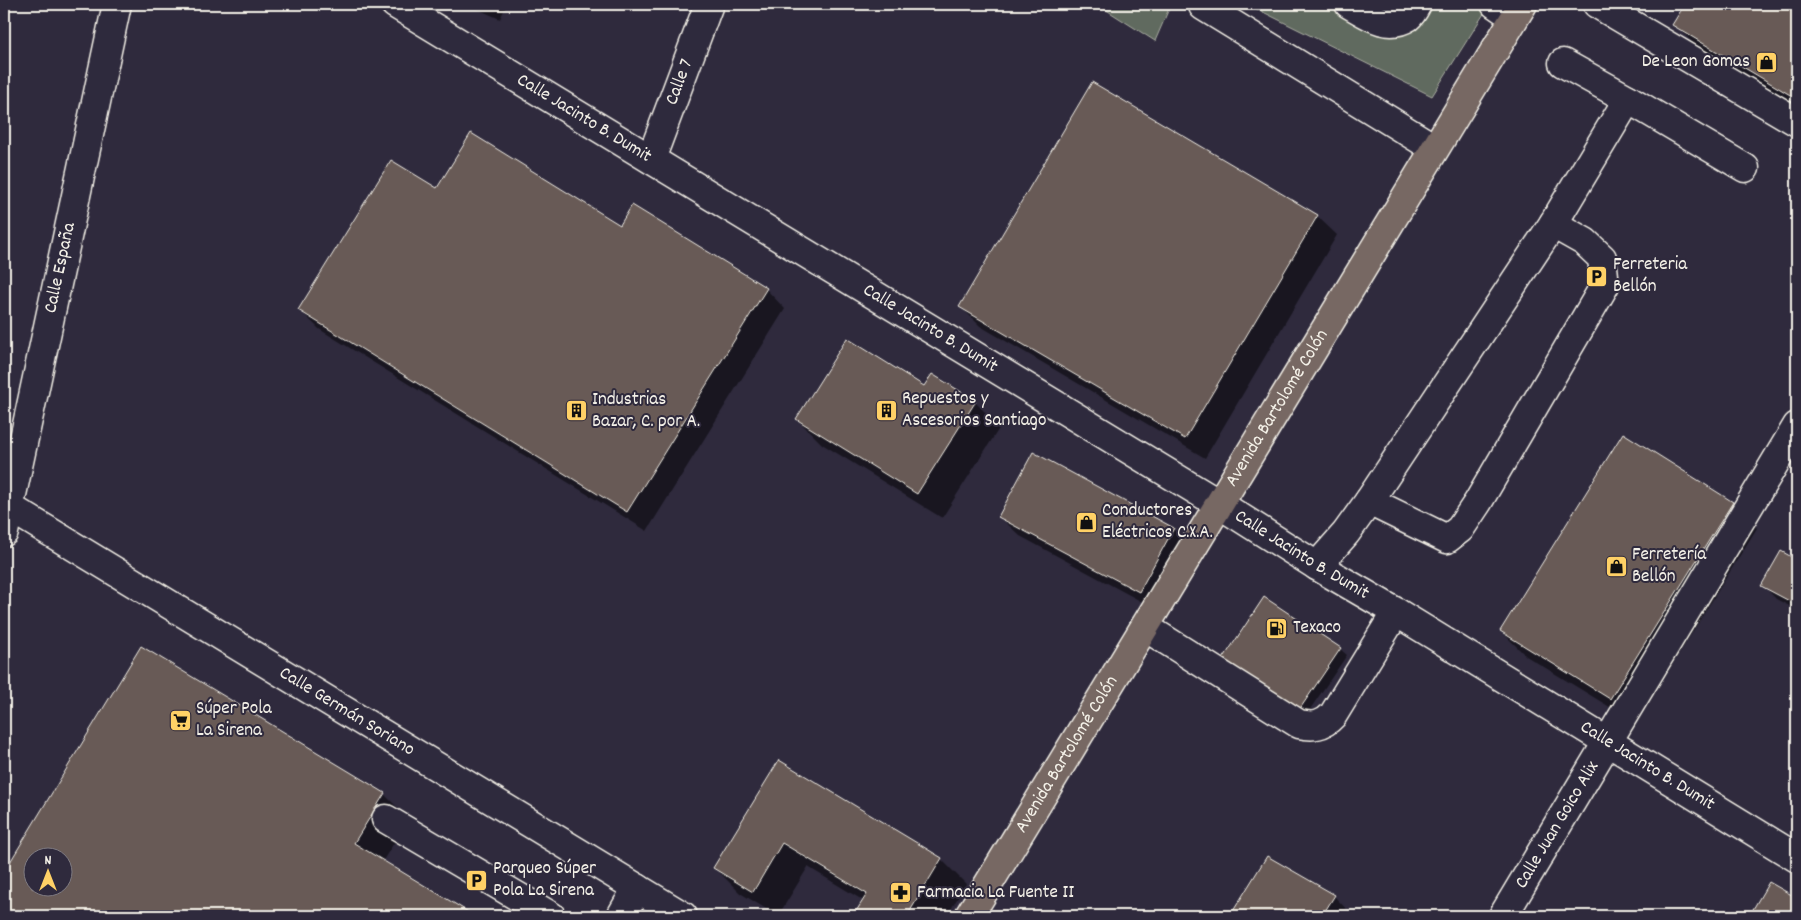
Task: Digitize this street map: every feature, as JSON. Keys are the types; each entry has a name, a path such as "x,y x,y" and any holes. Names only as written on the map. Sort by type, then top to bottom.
{"main road":[{"name":"Avenida Bartolomé Colón","path":"968,916 1220,504 1434,148 1511,8"}],"street":[{"name":"Calle España","path":"6,520 117,4"},
{"name":"Calle Jacinto B. Dumit","path":"394,4 1220,504 1316,566 1396,612 1797,858"},
{"name":"Calle 7","path":"650,160 709,4"},
{"path":"1349,4 1380,22 1395,22 1409,16 1417,4"},
{"path":"1598,4 1797,122"},
{"path":"1202,6 1434,148"},
{"path":"1563,64 1628,99 1745,168"},
{"path":"1316,566 1346,533 1369,501 1553,224 1628,99"},
{"path":"1369,501 1447,539 1460,529 1478,502 1605,285 1602,258 1585,242 1553,224"},
{"name":"Calle Juan Goico Alix","path":"1503,916 1797,426"},
{"name":"Calle Germán Soriano","path":"6,520 683,916"},
{"path":"1145,626 1299,724 1308,726 1326,722 1333,715 1396,612"},
{"path":"386,819 551,916"},
{"path":"621,916 637,888"}],"green space":[{"path":"1097,4 1171,4 1155,41"},
{"path":"1247,4 1490,4 1432,96"}],"building":[{"name":"De Leon Gomas","path":"1685,4 1797,4 1797,99 1672,25"},
{"path":"1092,82 1318,215 1185,439 959,307"},
{"name":"Industrias Bazar, C. por A.","path":"471,133 620,225 632,205 767,288 627,512 298,310 391,160 437,188"},
{"name":"Repuestos y Ascesorios Santiago","path":"847,338 924,386 932,374 976,401 917,494 796,419"},
{"name":"Ferretería Bellón","path":"1623,433 1733,502 1610,699 1500,631"},
{"name":"Conductores Eléctricos C.X.A.","path":"1033,452 1174,528 1139,592 998,517"},
{"path":"1781,551 1797,560 1797,601 1795,604 1761,586"},
{"path":"1264,597 1341,648 1295,716 1219,665"},
{"name":"Súper Pola La Sirena","path":"141,646 385,793 354,843 475,916 4,916 4,872"},
{"path":"779,760 942,858 907,916 853,916 867,894 782,843 753,892 713,868"},
{"path":"1267,856 1335,895 1322,916 1230,916"},
{"path":"1769,882 1797,898 1797,916 1749,916"}],"place":[{"name":"De Leon Gomas","path":"1766,62"},
{"name":"Ferreteria Bellón","path":"1597,276"},
{"name":"Repuestos y Ascesorios Santiago","path":"886,410"},
{"name":"Industrias Bazar, C. por A.","path":"576,411"},
{"name":"Conductores Eléctricos C.X.A.","path":"1086,522"},
{"name":"Ferretería Bellón","path":"1616,566"},
{"name":"Texaco","path":"1277,628"},
{"name":"Súper Pola La Sirena","path":"180,720"},
{"name":"Parqueo Súper Pola La Sirena","path":"477,880"},
{"name":"Farmacia La Fuente II","path":"901,893"}]}
